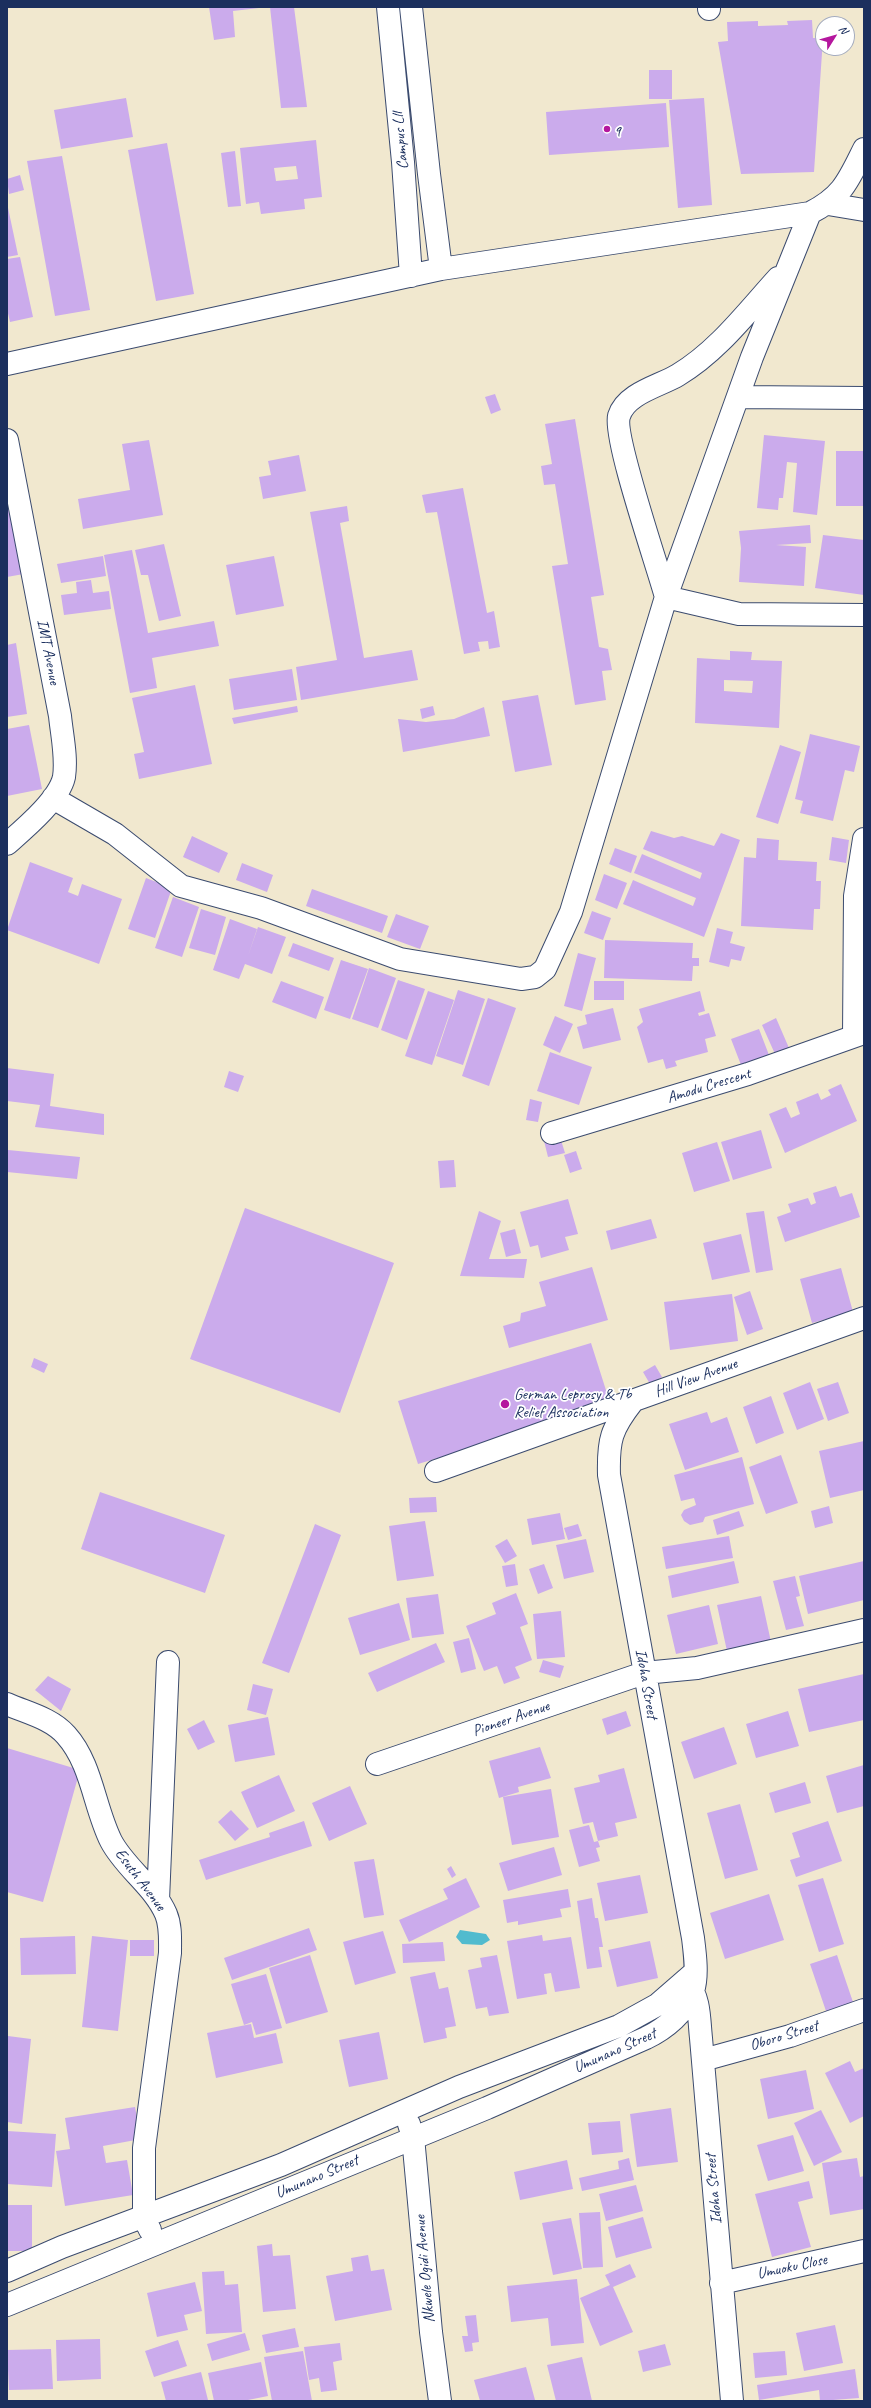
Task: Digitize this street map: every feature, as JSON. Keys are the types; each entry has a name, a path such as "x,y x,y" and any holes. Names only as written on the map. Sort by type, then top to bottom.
{"street":[{"name":"Campus Lll","path":"388,7 404,162 411,276"},
{"path":"411,7 441,269"},
{"path":"53,798 115,834 181,886 261,908 400,959 520,979 535,977 545,969 571,912 666,597 738,397 788,268 819,208 845,186 864,149"},
{"path":"7,364 441,269 819,208 864,210"},
{"path":"666,597 625,458 619,431 619,416 626,404 638,395 678,375 703,358 788,268"},
{"path":"738,397 864,398"},
{"name":"IMT Avenue","path":"7,440 60,716 65,756 63,779 53,798 7,844"},
{"path":"666,597 739,614 864,614"},
{"path":"859,1035 855,896 864,839"},
{"name":"Amodu Crescent","path":"552,1133 748,1074 859,1035"},
{"name":"Hill View Avenue","path":"436,1471 864,1318"},
{"name":"Idoha Street","path":"632,1401 622,1415 608,1446 609,1475 693,1938 691,1981 696,2001 703,2060 732,2401"},
{"name":"Pioneer Avenue","path":"377,1764 644,1673 697,1668 864,1630"},
{"path":"158,1900 168,1662"},
{"name":"Esuth Avenue","path":"7,1704 42,1718 67,1736 92,1785 112,1842 158,1900 166,1914 171,1930 170,1953 144,2148 144,2218"},
{"name":"Umunano Street","path":"7,2271 62,2247 144,2218 281,2165 405,2112 459,2087 619,2026 657,2005 691,1981"},
{"name":"Umunano Street","path":"7,2305 413,2136 487,2108 658,2033 673,2019 691,1981"},
{"name":"Oboro Street","path":"703,2060 790,2036 864,2010"},
{"name":"Nkwele Ogidi Avenue","path":"405,2112 413,2136 431,2332 440,2401"},
{"path":"144,2218 157,2243"},
{"name":"Umuoku Close","path":"721,2283 864,2250"}],"water":[{"path":"460,1930 486,1934 490,1940 482,1945 462,1944 456,1937"}],"building":[{"path":"209,7 259,8 233,11 235,37 214,40"},
{"path":"270,7 294,7 307,107 281,108"},
{"path":"812,20 813,38 815,38 815,56 822,56 814,172 741,174 718,42 728,41 727,22 758,21 758,26 788,25 787,21"},
{"path":"649,70 672,70 672,99 649,99"},
{"path":"126,98 133,137 61,149 54,110"},
{"path":"704,98 712,205 678,208 669,100"},
{"name":"q","path":"666,103 669,147 549,155 546,112"},
{"path":"316,140 322,197 304,199 305,209 261,214 259,202 246,204 240,148","holes":["296,166 298,179 276,181 274,168"]},
{"path":"167,143 194,294 156,301 128,150"},
{"path":"235,151 241,206 228,207 221,153"},
{"path":"62,156 90,310 55,316 27,161"},
{"path":"20,175 24,190 9,194 7,179"},
{"path":"7,203 18,255 7,257"},
{"path":"20,257 33,317 10,322 7,309 7,259"},
{"path":"495,394 501,410 491,414 485,397"},
{"path":"575,419 604,595 591,597 599,647 608,649 612,670 602,671 606,700 575,705 552,566 568,564 555,484 544,485 541,466 552,464 545,424"},
{"path":"764,435 825,441 817,515 793,512 797,463 787,462 783,498 779,498 778,510 757,508"},
{"path":"149,440 163,515 83,529 78,499 130,490 122,444"},
{"path":"836,451 864,451 864,506 836,506"},
{"path":"299,455 306,491 263,499 259,477 271,475 268,461"},
{"path":"7,465 29,573 7,577"},
{"path":"463,488 487,613 494,611 500,647 489,649 488,641 478,642 480,651 464,654 437,512 426,513 422,495"},
{"path":"347,506 349,521 340,523 364,658 412,650 418,680 301,700 296,667 337,660 310,512"},
{"path":"810,525 811,543 776,545 806,547 804,586 739,582 741,548 739,531"},
{"path":"823,535 864,540 864,595 815,588"},
{"path":"164,544 181,616 159,621 148,575 141,575 135,550"},
{"path":"132,550 148,633 214,621 219,646 152,658 157,688 130,693 104,555"},
{"path":"103,556 106,576 61,583 57,564"},
{"path":"274,556 284,606 236,615 226,565"},
{"path":"91,580 93,593 109,591 111,609 64,615 61,595 77,593 76,582"},
{"path":"16,643 27,714 7,717 7,645"},
{"path":"730,651 752,652 751,660 782,661 779,728 695,723 697,658 730,660","holes":["724,680 753,681 752,693 724,691"]},
{"path":"292,669 297,700 234,710 229,679"},
{"path":"195,685 212,764 139,779 134,754 144,752 132,698"},
{"path":"538,695 552,765 515,772 502,701"},
{"path":"297,706 298,712 234,724 232,718"},
{"path":"433,706 435,715 422,719 420,709"},
{"path":"484,707 490,736 403,752 398,719 426,722 454,719"},
{"path":"29,725 42,789 7,796 7,729"},
{"path":"810,734 860,746 854,772 845,770 833,821 800,813 803,801 795,799"},
{"path":"780,745 801,752 778,824 756,817"},
{"path":"651,831 674,838 682,836 714,846 721,833 740,840 704,937 623,904 633,880 693,906 696,898 634,873 642,854 700,879 702,873 643,849"},
{"path":"192,836 228,853 219,873 183,857"},
{"path":"832,837 849,840 846,863 829,860"},
{"path":"757,838 779,840 778,860 817,862 816,881 821,881 820,909 814,909 813,930 741,926 744,857 756,858"},
{"path":"615,848 637,856 631,873 609,864"},
{"path":"30,862 73,878 68,892 78,896 82,884 122,899 99,964 7,930"},
{"path":"242,863 273,875 267,892 236,880"},
{"path":"604,874 627,883 617,909 595,900"},
{"path":"146,878 172,888 155,938 128,929"},
{"path":"312,889 388,916 382,933 306,906"},
{"path":"173,897 199,907 182,957 155,948"},
{"path":"201,909 226,917 215,955 189,948"},
{"path":"592,911 611,918 603,940 584,933"},
{"path":"396,914 429,926 420,949 387,937"},
{"path":"230,919 257,929 248,956 258,927 286,937 272,974 245,964 239,979 213,970"},
{"path":"717,928 733,932 730,943 745,947 741,961 731,959 729,967 709,962"},
{"path":"605,940 693,943 692,958 699,958 699,966 693,966 692,981 604,978"},
{"path":"293,943 334,958 329,971 288,956"},
{"path":"578,953 596,958 582,1011 564,1006"},
{"path":"341,960 368,969 350,1019 324,1010"},
{"path":"369,968 396,978 378,1028 352,1019"},
{"path":"398,980 425,989 407,1040 381,1030"},
{"path":"281,981 324,997 316,1019 272,1002"},
{"path":"594,981 624,981 624,1000 594,1000"},
{"path":"458,990 485,999 463,1065 436,1056"},
{"path":"428,991 454,1000 432,1065 405,1056"},
{"path":"700,991 705,1011 698,1013 699,1016 709,1013 716,1036 705,1039 708,1052 675,1061 677,1066 666,1069 663,1059 648,1063 637,1027 643,1022 639,1009"},
{"path":"488,998 516,1008 489,1086 462,1076"},
{"path":"613,1008 621,1040 583,1049 577,1027 587,1024 585,1015"},
{"path":"555,1016 573,1024 560,1053 543,1045"},
{"path":"776,1018 789,1048 775,1054 762,1025"},
{"path":"759,1029 769,1055 741,1065 731,1039"},
{"path":"550,1052 592,1067 579,1105 537,1091"},
{"path":"7,1068 54,1074 50,1106 104,1114 104,1135 35,1127 40,1105 7,1101"},
{"path":"229,1071 244,1076 238,1092 224,1087"},
{"path":"841,1084 857,1121 785,1153 769,1114 786,1107 791,1118 800,1114 796,1102 818,1093 821,1100 831,1095 828,1090"},
{"path":"530,1099 542,1102 538,1122 526,1120"},
{"path":"761,1130 772,1168 733,1180 721,1142"},
{"path":"560,1137 565,1153 548,1157 544,1141"},
{"path":"717,1142 730,1181 694,1192 682,1153"},
{"path":"8,1150 80,1157 77,1179 7,1172"},
{"path":"576,1151 582,1169 570,1173 564,1155"},
{"path":"454,1160 456,1187 440,1188 438,1161"},
{"path":"836,1186 840,1197 852,1193 860,1217 785,1242 777,1217 791,1212 788,1204 808,1198 811,1205 816,1203 813,1193"},
{"path":"568,1199 578,1234 565,1237 569,1250 541,1258 538,1245 530,1247 520,1212"},
{"path":"245,1208 394,1263 340,1413 190,1359"},
{"path":"479,1211 501,1221 489,1259 527,1259 524,1278 460,1276"},
{"path":"764,1211 773,1270 756,1273 746,1213"},
{"path":"651,1219 657,1238 611,1250 606,1231"},
{"path":"515,1229 521,1253 506,1257 500,1233"},
{"path":"741,1234 750,1272 712,1280 703,1243"},
{"path":"592,1267 608,1320 509,1348 503,1326 520,1321 521,1313 546,1306 539,1282"},
{"path":"841,1268 853,1312 812,1323 800,1279"},
{"path":"750,1291 763,1329 747,1335 734,1297"},
{"path":"732,1294 738,1341 670,1350 664,1302"},
{"name":"German Leprosy & Tb Relief Association","path":"591,1343 611,1406 418,1464 398,1401"},
{"path":"34,1358 48,1364 44,1373 31,1367"},
{"path":"655,1365 662,1377 650,1384 643,1372"},
{"path":"810,1382 824,1419 797,1430 783,1393"},
{"path":"838,1382 849,1413 828,1421 817,1389"},
{"path":"771,1396 784,1433 756,1444 743,1407"},
{"path":"707,1412 711,1423 727,1417 739,1452 685,1470 669,1424"},
{"path":"864,1441 864,1490 830,1498 819,1451"},
{"path":"781,1455 798,1503 766,1514 749,1467"},
{"path":"742,1457 754,1504 705,1517 703,1522 690,1525 684,1521 681,1515 684,1510 696,1505 694,1498 681,1501 674,1475"},
{"path":"100,1492 225,1535 205,1593 81,1549"},
{"path":"436,1497 437,1512 410,1513 409,1498"},
{"path":"829,1506 833,1523 815,1528 811,1511"},
{"path":"739,1511 744,1526 717,1535 713,1520"},
{"path":"560,1513 565,1539 532,1545 527,1519"},
{"path":"425,1521 434,1576 397,1581 389,1526"},
{"path":"315,1524 341,1535 289,1673 262,1663"},
{"path":"578,1524 582,1536 568,1540 564,1528"},
{"path":"729,1536 733,1558 666,1569 662,1547"},
{"path":"507,1539 517,1556 505,1563 495,1546"},
{"path":"586,1539 594,1572 564,1579 556,1545"},
{"path":"734,1561 739,1583 672,1598 668,1576"},
{"path":"864,1561 864,1600 808,1614 799,1576"},
{"path":"515,1564 518,1585 506,1587 502,1566"},
{"path":"544,1564 553,1588 538,1594 529,1569"},
{"path":"795,1576 800,1596 796,1597 804,1626 786,1630 773,1581"},
{"path":"516,1593 528,1624 520,1627 532,1660 515,1667 520,1678 504,1684 497,1666 484,1671 466,1626 496,1614 492,1603"},
{"path":"438,1594 444,1634 412,1638 406,1598"},
{"path":"761,1596 771,1642 727,1651 717,1605"},
{"path":"399,1603 410,1640 360,1655 348,1618"},
{"path":"709,1605 718,1644 676,1654 667,1615"},
{"path":"561,1611 565,1657 537,1659 533,1614"},
{"path":"469,1638 476,1669 461,1673 453,1642"},
{"path":"436,1643 445,1662 377,1692 368,1673"},
{"path":"543,1660 564,1666 560,1678 539,1672"},
{"path":"864,1674 864,1720 809,1732 798,1689"},
{"path":"48,1676 71,1689 61,1711 35,1690"},
{"path":"253,1684 273,1689 266,1715 247,1710"},
{"path":"626,1711 631,1726 607,1735 602,1719"},
{"path":"788,1711 799,1746 756,1758 746,1724"},
{"path":"268,1717 275,1755 235,1762 228,1725"},
{"path":"204,1720 215,1742 198,1750 187,1729"},
{"path":"724,1727 737,1764 694,1779 681,1742"},
{"path":"540,1747 551,1778 518,1787 519,1792 499,1798 489,1761"},
{"path":"7,1748 80,1770 43,1902 7,1892"},
{"path":"864,1765 864,1806 837,1813 826,1776"},
{"path":"624,1768 637,1818 615,1823 618,1836 598,1841 593,1822 583,1824 574,1788 600,1782 598,1775"},
{"path":"279,1775 295,1811 257,1828 241,1792"},
{"path":"805,1782 811,1803 775,1813 769,1793"},
{"path":"350,1786 367,1824 329,1841 312,1803"},
{"path":"551,1789 559,1837 512,1845 503,1797"},
{"path":"740,1804 758,1870 725,1879 707,1813"},
{"path":"231,1810 249,1829 235,1841 218,1822"},
{"path":"304,1821 312,1846 206,1880 199,1860 270,1837 269,1833"},
{"path":"828,1821 842,1861 796,1877 790,1860 800,1857 792,1833"},
{"path":"589,1825 594,1842 598,1841 600,1847 596,1848 600,1861 579,1867 569,1830"},
{"path":"554,1847 562,1875 508,1891 499,1863"},
{"path":"374,1859 384,1915 364,1918 354,1862"},
{"path":"451,1866 456,1875 452,1878 447,1869"},
{"path":"640,1875 648,1913 605,1921 597,1883"},
{"path":"466,1878 480,1907 409,1942 399,1920 448,1899 443,1889"},
{"path":"823,1878 844,1944 819,1952 798,1885"},
{"path":"568,1889 571,1907 560,1909 562,1917 518,1925 518,1921 507,1923 503,1900"},
{"path":"769,1894 784,1940 725,1959 710,1913"},
{"path":"592,1898 595,1918 598,1918 603,1947 599,1947 602,1967 587,1969 577,1901"},
{"path":"309,1928 317,1950 232,1980 224,1958"},
{"path":"383,1931 396,1973 355,1985 343,1942"},
{"path":"542,1935 543,1941 571,1937 580,1988 555,1992 551,1973 544,1974 547,1994 517,1999 507,1941"},
{"path":"75,1936 76,1974 21,1975 20,1938"},
{"path":"92,1936 128,1940 118,2031 82,2027"},
{"path":"130,1940 154,1940 154,1956 130,1956"},
{"path":"650,1941 658,1978 617,1987 608,1950"},
{"path":"443,1942 445,1961 403,1963 402,1944"},
{"path":"310,1955 328,2012 286,2024 269,1968"},
{"path":"497,1955 509,2013 489,2016 487,2007 476,2009 468,1970 482,1967 480,1958"},
{"path":"837,1955 854,2005 827,2014 810,1964"},
{"path":"435,1972 439,1989 448,1987 456,2026 445,2028 447,2038 424,2043 410,1977"},
{"path":"266,1974 282,2028 256,2035 252,2022 244,2025 231,1984"},
{"path":"251,2024 254,2038 276,2033 283,2063 216,2078 207,2033"},
{"path":"379,2032 388,2079 349,2087 339,2040"},
{"path":"8,2036 31,2039 22,2124 7,2122"},
{"path":"850,2061 855,2072 864,2068 864,2116 850,2123 825,2073"},
{"path":"806,2070 814,2109 768,2119 760,2079"},
{"path":"135,2107 141,2139 103,2146 106,2163 127,2160 133,2195 65,2206 56,2151 70,2149 65,2118"},
{"path":"671,2108 678,2162 637,2167 630,2114"},
{"path":"821,2110 842,2152 814,2166 794,2123"},
{"path":"620,2121 623,2152 592,2155 588,2123"},
{"path":"7,2131 56,2134 52,2187 7,2184"},
{"path":"793,2135 804,2171 768,2181 757,2145"},
{"path":"629,2158 634,2180 582,2191 579,2178 619,2169 618,2161"},
{"path":"857,2158 860,2177 864,2176 864,2209 830,2215 822,2163"},
{"path":"567,2160 573,2189 520,2200 514,2172"},
{"path":"809,2181 813,2198 798,2202 811,2247 772,2257 755,2194"},
{"path":"636,2185 643,2211 606,2221 599,2194"},
{"path":"7,2205 32,2205 32,2251 7,2251"},
{"path":"600,2212 603,2267 583,2268 579,2213"},
{"path":"643,2217 652,2248 616,2258 608,2227"},
{"path":"571,2218 582,2269 553,2275 542,2223"},
{"path":"272,2244 273,2256 290,2255 296,2309 263,2312 257,2246"},
{"path":"368,2255 371,2271 384,2269 392,2310 335,2321 326,2276 353,2271 351,2258"},
{"path":"630,2264 636,2277 613,2287 633,2332 600,2346 580,2298 610,2285 605,2275"},
{"path":"224,2271 225,2285 238,2284 242,2332 206,2334 202,2272"},
{"path":"577,2279 584,2343 551,2346 548,2318 511,2322 507,2286"},
{"path":"195,2282 202,2311 184,2315 188,2330 157,2337 147,2293"},
{"path":"476,2315 479,2342 472,2343 473,2351 465,2352 462,2336 468,2336 465,2316"},
{"path":"835,2325 843,2363 804,2371 796,2333"},
{"path":"295,2328 299,2347 266,2353 262,2335"},
{"path":"245,2333 250,2350 212,2361 207,2344"},
{"path":"100,2339 101,2379 57,2381 56,2340"},
{"path":"178,2340 187,2366 154,2377 145,2351"},
{"path":"340,2343 342,2360 333,2362 337,2390 321,2392 319,2378 309,2380 304,2347"},
{"path":"665,2344 671,2365 643,2372 638,2351"},
{"path":"51,2349 53,2389 9,2390 7,2350"},
{"path":"303,2351 312,2401 272,2401 264,2357"},
{"path":"785,2351 787,2375 755,2378 753,2353"},
{"path":"582,2357 592,2401 556,2401 547,2365"},
{"path":"261,2362 268,2396 243,2401 214,2401 208,2373"},
{"path":"526,2367 535,2400 480,2401 474,2380"},
{"path":"855,2369 859,2398 820,2401 819,2390 759,2400 757,2385"},
{"path":"201,2372 208,2400 166,2401 161,2382"}],"place":[{"name":"q","path":"607,129"},
{"name":"German Leprosy & Tb Relief Association","path":"505,1404"}]}
